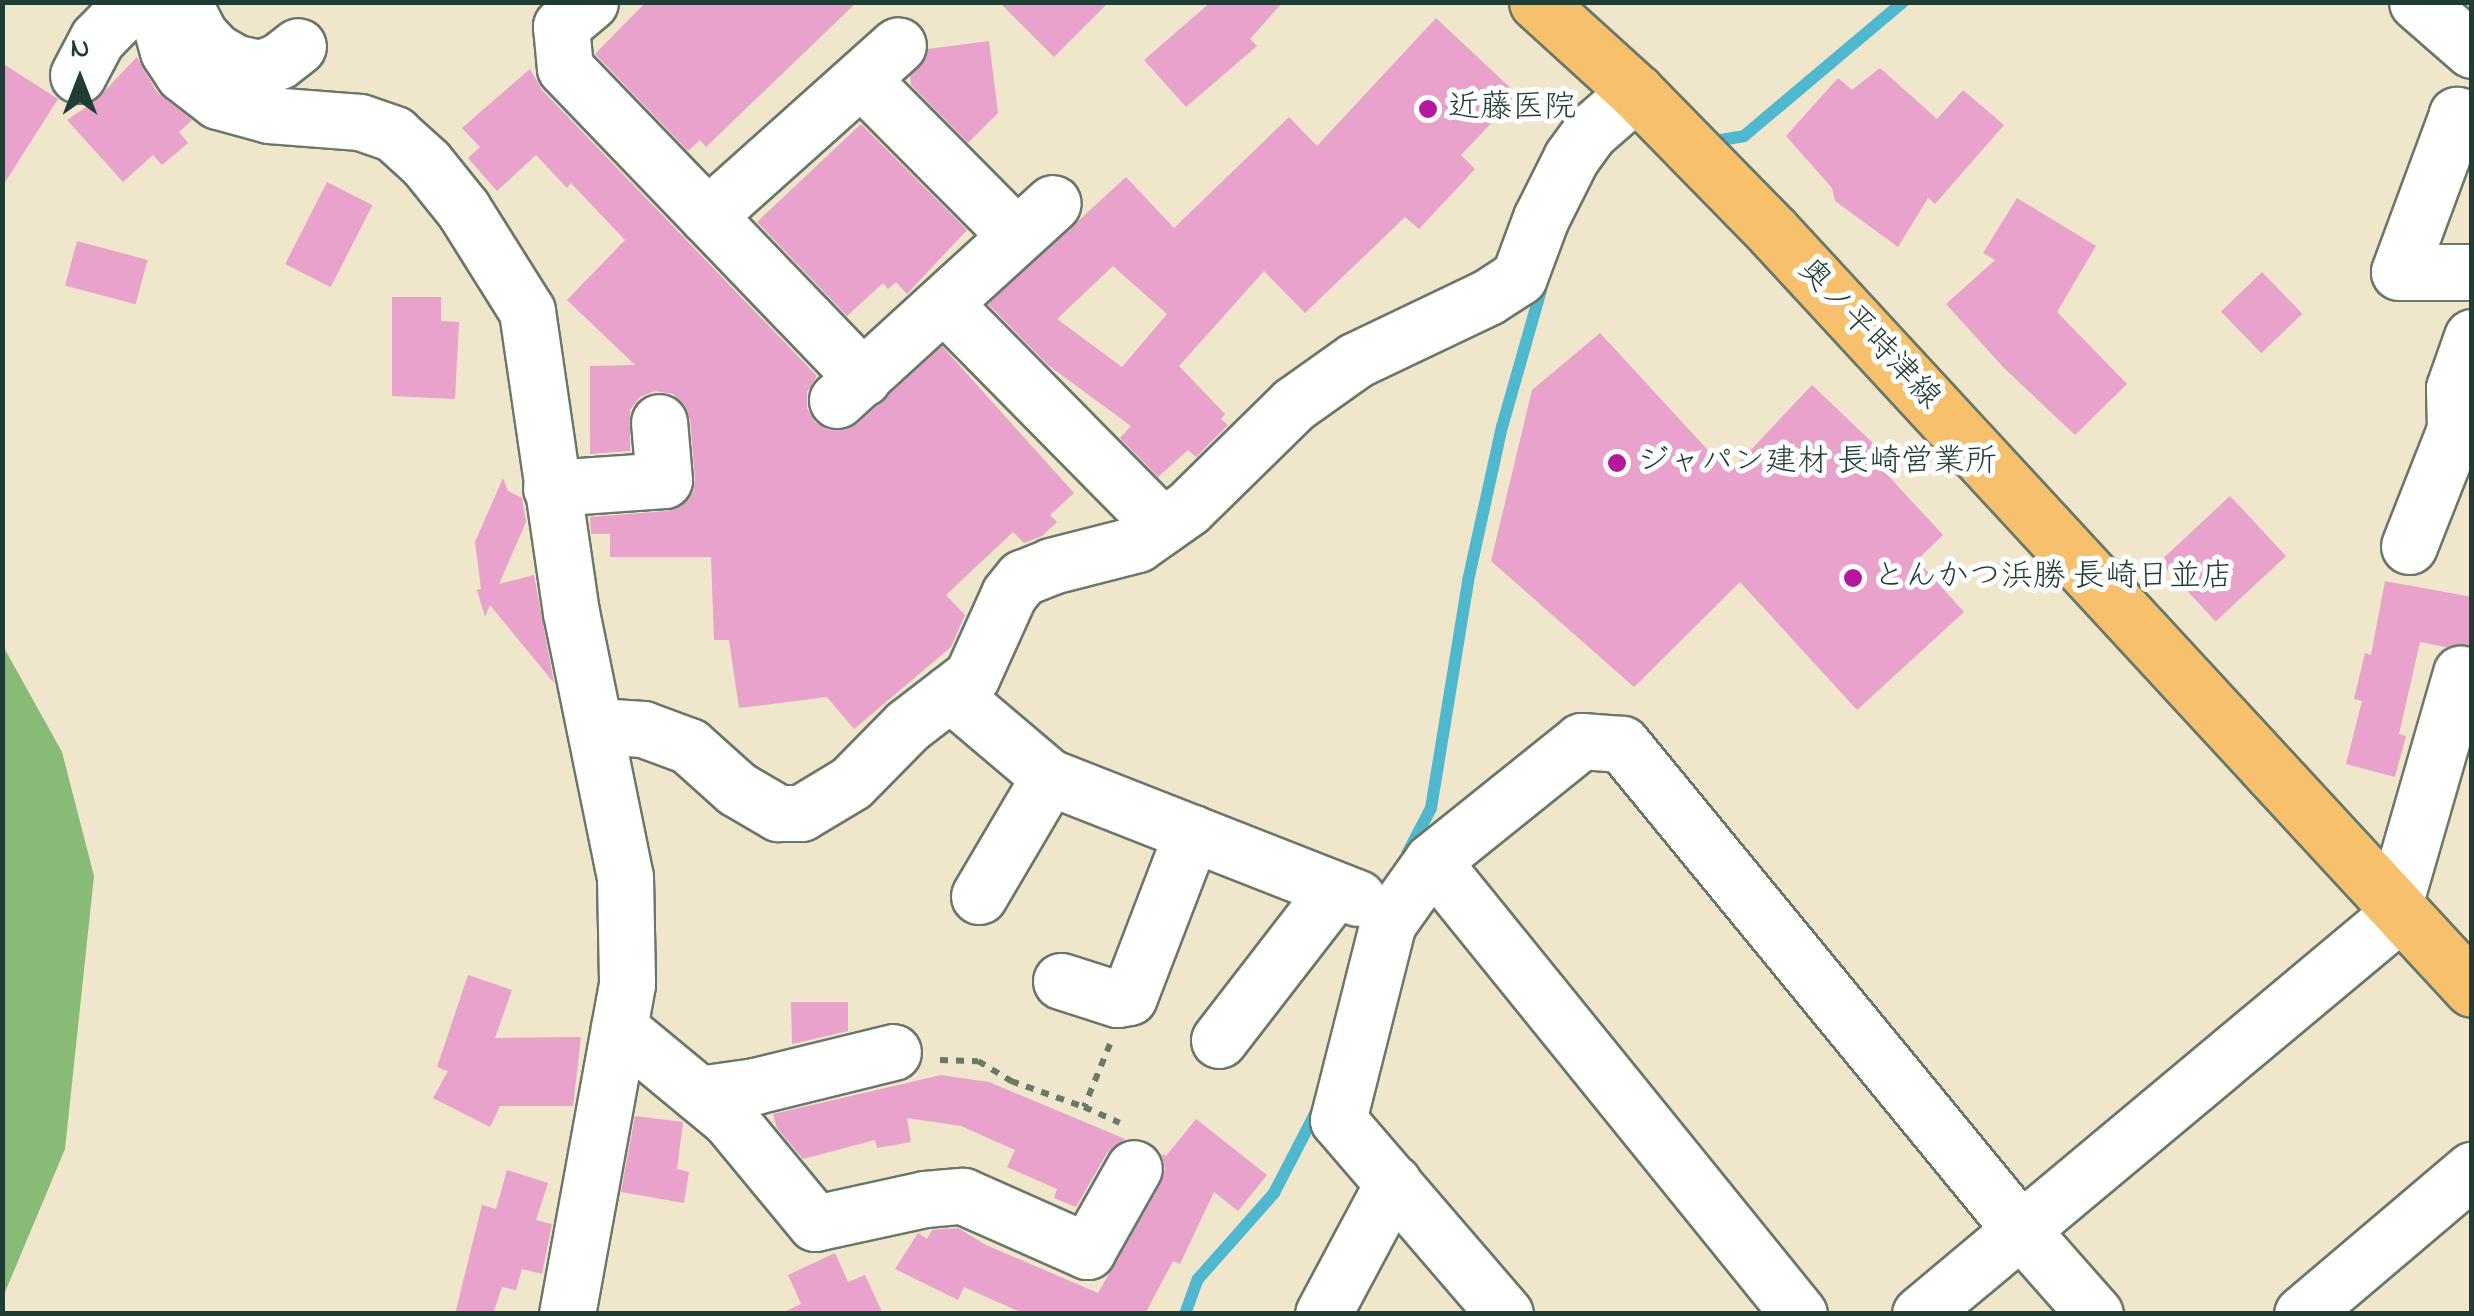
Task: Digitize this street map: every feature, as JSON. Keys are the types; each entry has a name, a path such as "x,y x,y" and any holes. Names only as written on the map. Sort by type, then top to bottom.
{"main road":[{"name":"奥ノ平時津線","path":"1537,2 1636,92 1772,232 2472,988"}],"street":[{"path":"78,75 97,39 134,2"},
{"path":"154,2 168,51 184,74 218,101 269,115 360,122 394,134 426,163 463,208 527,311 552,488 625,877 627,984 582,1212 573,1300 568,1314"},
{"path":"183,2 199,34 216,52 236,63 260,68 298,46"},
{"path":"590,2 561,26 566,68 707,216 849,390 1035,219 880,62 707,216"},
{"path":"2417,2 2472,50"},
{"path":"596,726 643,728 689,746 737,790 778,813 801,813 851,783 908,726 972,676 1008,594 1022,578 1051,566 1138,544 1188,508 1294,404 1356,360 1488,298 1519,277 1541,218 1571,158 1590,132 1636,92"},
{"path":"2472,118 2457,114 2399,272 2472,272"},
{"path":"945,305 1164,526"},
{"path":"2409,546 2464,431 2454,388 2472,338"},
{"path":"552,488 664,480 658,422"},
{"path":"1920,1314 2398,908 2462,673"},
{"path":"950,693 1049,777 1346,894 1219,1040"},
{"path":"1492,1308 1338,1120 1388,923 1432,861 1580,742 1622,744 2020,1229 2095,1314"},
{"path":"979,896 1049,777"},
{"path":"1061,981 1117,999 1129,997 1192,833"},
{"path":"1432,861 1798,1314"},
{"path":"619,1028 729,1119 815,1223 925,1199 963,1196 1086,1251 1134,1168"},
{"path":"698,1094 756,1086 894,1052"},
{"path":"2302,1314 2472,1170"},
{"path":"1323,1314 1393,1183"}],"path":[{"path":"1084,1107 1129,997"},
{"path":"894,1052 929,1060 978,1060 1011,1081 1141,1132 1134,1168"}],"green space":[{"path":"3,646 62,752 94,876 65,1149 3,1297"}],"building":[{"path":"646,2 857,2 706,147 700,140 688,151 595,54"},
{"path":"999,2 1109,2 1054,57"},
{"path":"1211,2 1283,2 1250,39 1257,46 1186,107 1144,60"},
{"path":"1436,18 1518,95 1461,155 1475,169 1419,229 1405,217 1305,313 1264,271 1179,366 1225,414 1221,419 1228,425 1196,457 1188,450 1158,477 1120,438 1131,426 1048,365 988,304 1126,177 1174,228 1289,117 1317,146","holes":["1113,266 1167,314 1122,367 1057,319"]},
{"path":"989,41 998,113 968,143 911,85 910,76 928,49"},
{"path":"137,57 157,92 192,120 179,132 188,143 162,165 153,155 123,182 67,120 95,101"},
{"path":"2,63 58,99 2,187"},
{"path":"1880,68 1937,119 1963,90 2004,125 1935,204 1928,198 1898,247 1835,201 1832,188 1786,136 1838,78 1852,90"},
{"path":"530,69 542,90 817,376 807,392 807,408 815,422 828,430 845,430 857,424 942,346 1074,493 1050,515 1057,522 1042,536 1024,543 1013,532 946,595 965,615 951,647 854,729 827,697 739,708 729,640 714,640 711,557 610,557 610,534 591,534 590,517 666,511 682,505 693,492 695,478 690,419 685,405 673,394 655,391 640,397 630,410 630,451 590,454 590,366 635,365 567,300 625,240 571,183 567,188 536,155 497,191 468,158 480,147 462,128"},
{"path":"861,124 967,230 907,294 896,282 888,289 883,283 847,316 757,222"},
{"path":"327,182 372,205 331,287 285,264"},
{"path":"2017,198 2096,246 2057,312 2127,384 2075,435 2004,368 1946,304 1995,260 1983,253"},
{"path":"77,241 148,260 136,304 65,285"},
{"path":"2262,272 2302,314 2261,353 2221,312"},
{"path":"392,297 441,297 441,321 459,322 455,399 392,396"},
{"path":"1600,333 1729,473 1812,385 1877,447 1869,455 1943,535 1917,560 1964,612 1857,710 1740,582 1634,687 1491,561 1532,390"},
{"path":"503,478 508,491 522,498 526,522 499,584 534,575 554,683 490,605 485,617 477,590 481,589 475,542"},
{"path":"2230,496 2286,556 2216,621 2160,561"},
{"path":"2385,581 2472,597 2472,644 2446,647 2420,642 2399,734 2406,736 2395,777 2346,764 2362,701 2354,699 2365,653 2371,655"},
{"path":"468,975 512,990 495,1038 581,1037 573,1106 500,1106 490,1127 433,1098 448,1071 437,1067"},
{"path":"791,1002 848,1002 848,1031 792,1044"},
{"path":"941,1075 989,1082 1125,1139 1107,1153 1076,1207 1054,1198 1057,1189 1007,1167 1015,1150 961,1126 907,1118 911,1142 877,1148 875,1140 803,1159 777,1128 773,1114"},
{"path":"635,1116 683,1122 677,1169 689,1172 684,1203 621,1192"},
{"path":"1196,1119 1267,1175 1238,1211 1214,1192 1180,1264 1173,1261 1145,1314 1025,1314 964,1287 958,1300 895,1269 918,1233 927,1239 932,1230 958,1228 986,1245 1098,1293 1161,1183 1165,1169 1162,1154 1166,1156"},
{"path":"507,1170 548,1183 536,1220 552,1224 542,1274 522,1269 516,1290 502,1287 493,1314 455,1314 482,1205 496,1209"},
{"path":"835,1253 848,1282 865,1275 883,1314 780,1314 801,1304 788,1275"}],"waterway":[{"path":"1720,140 1744,136 1903,2"},
{"path":"1407,854 1431,808 1468,581 1502,427 1541,290"},
{"path":"1185,1314 1198,1279 1274,1193 1318,1108"}],"place":[{"name":"近藤医院","path":"1428,109"},
{"name":"ジャパン建材 長崎営業所","path":"1617,463"},
{"name":"とんかつ浜勝 長崎日並店","path":"1853,578"}]}
